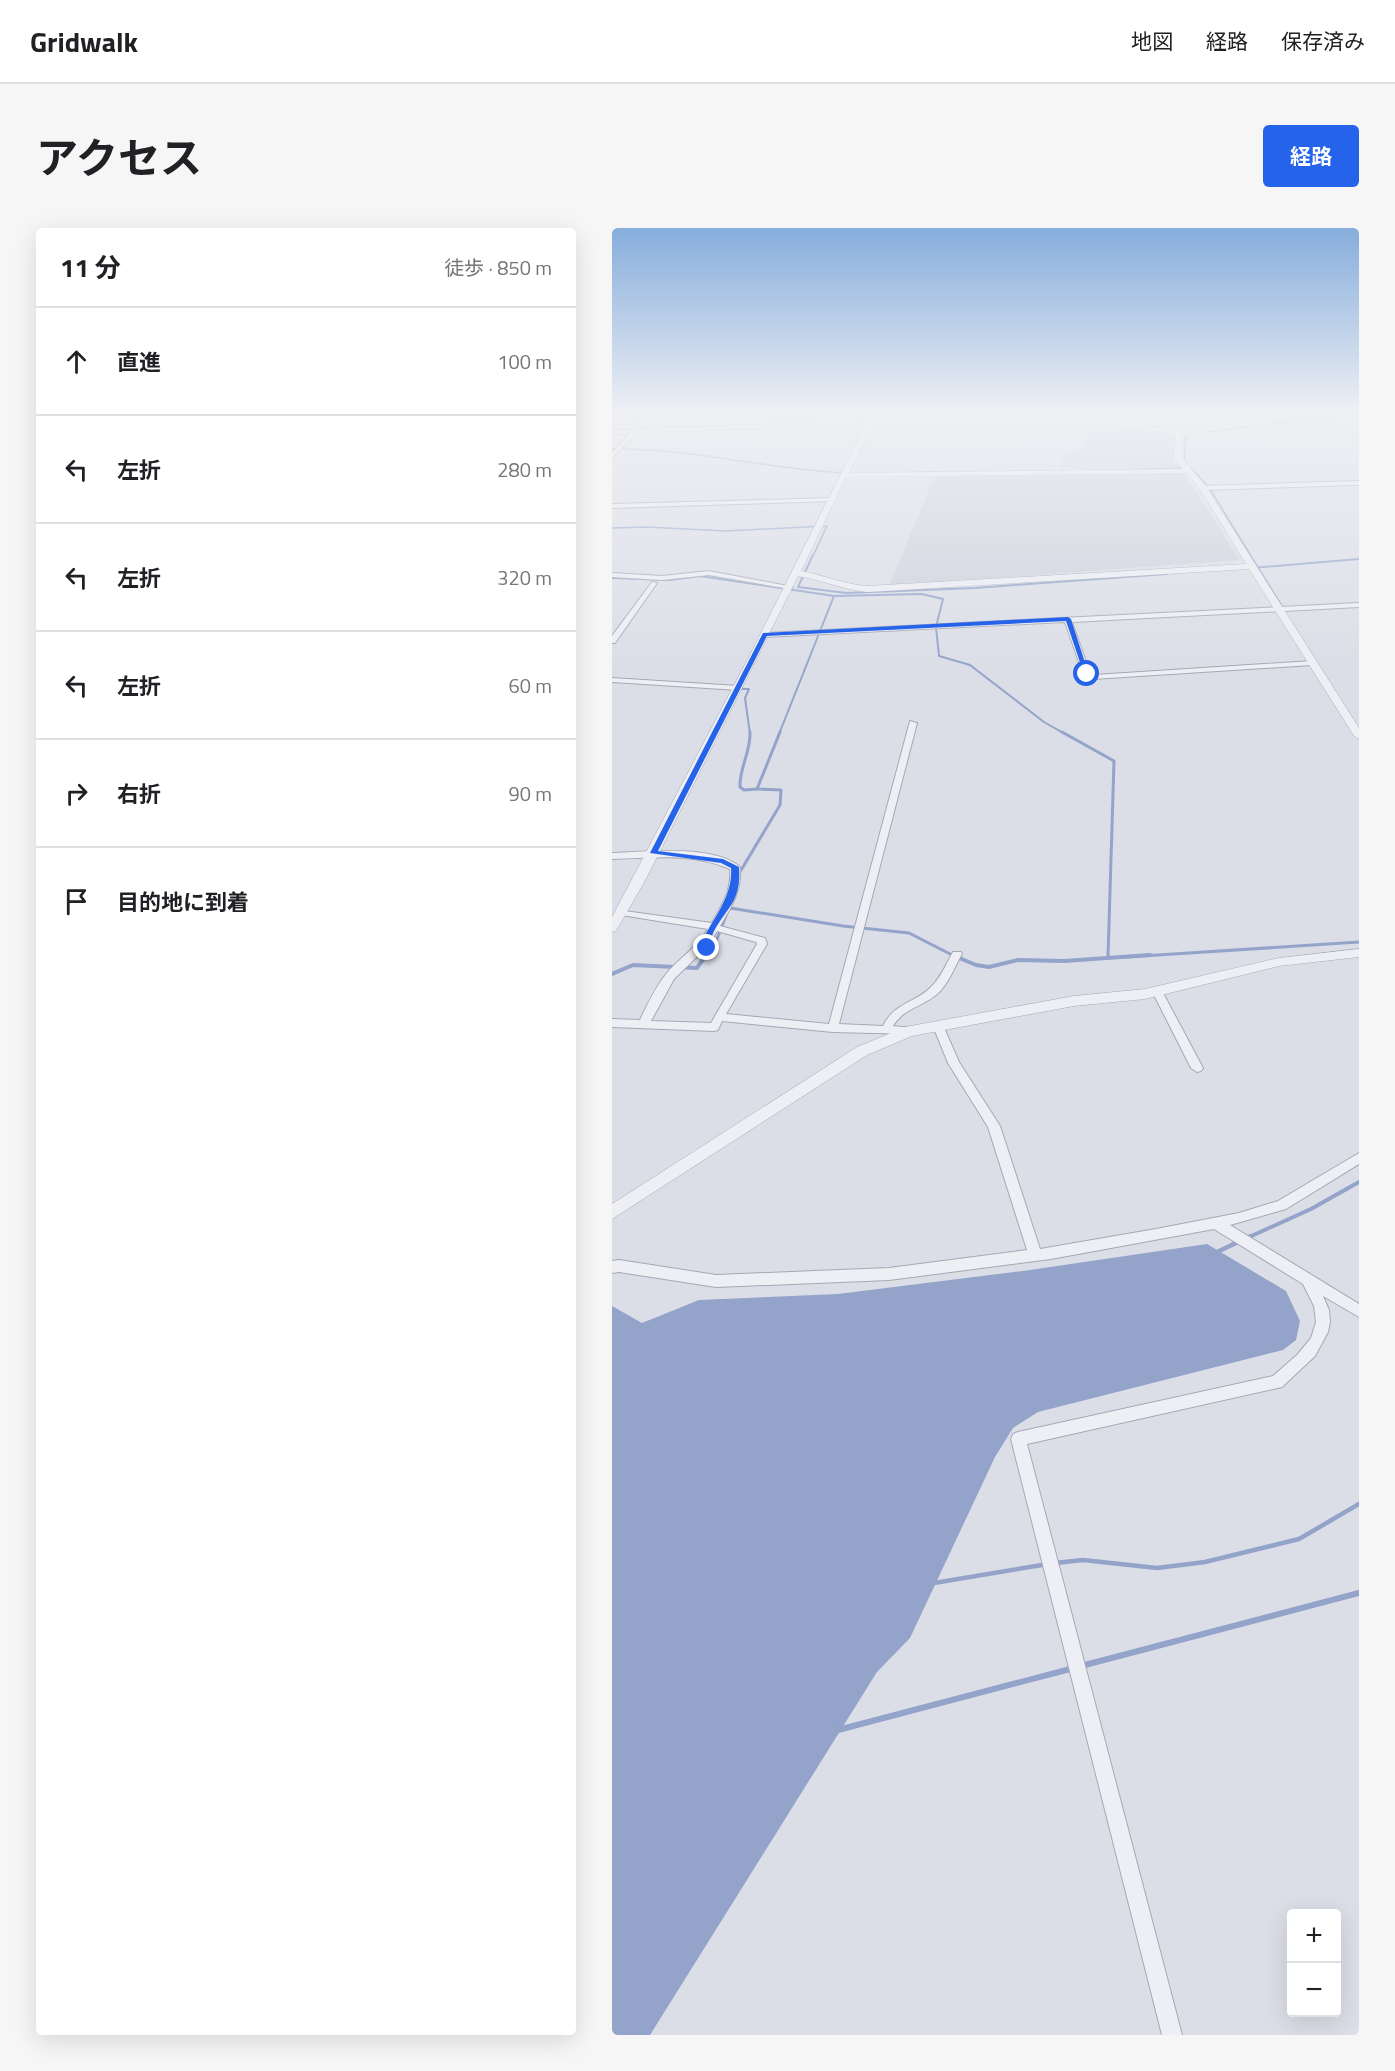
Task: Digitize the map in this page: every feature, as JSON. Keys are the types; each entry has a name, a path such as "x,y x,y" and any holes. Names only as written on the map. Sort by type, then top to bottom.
{"street":[{"path":"1209,498 1359,736"},
{"path":"612,506 832,499 789,590 654,853 612,928"},
{"path":"797,573 821,577 852,588 868,589 1250,566"},
{"path":"612,575 662,578 709,573 789,590"},
{"path":"612,641 654,583"},
{"path":"765,635 1359,605"},
{"path":"1068,619 1087,674 1093,676 1312,663"},
{"path":"612,680 738,688"},
{"path":"833,1028 913,723"},
{"path":"612,856 654,853 693,856 723,861 735,867 736,880 731,899 705,943 707,948 694,965 682,966 670,976 643,1025"},
{"path":"612,1023 714,1027 762,944 761,940 756,937 725,932 713,927 621,912"},
{"path":"612,1212 862,1051 910,1031 1074,1001 1157,991 1280,963 1359,953"},
{"path":"886,1030 895,1013 931,993 938,986 957,954"},
{"path":"1157,991 1197,1068"},
{"path":"719,1017 833,1028 910,1031"},
{"path":"938,1026 954,1063 994,1126 1035,1255"},
{"path":"612,1267 619,1266 716,1281 750,1281 889,1274 1035,1255 1216,1223 1282,1205 1359,1158"},
{"path":"1216,1223 1359,1311"},
{"path":"1173,2035 1078,1678 1018,1439 1276,1382 1307,1355 1318,1339 1322,1310 1308,1280"}],"shaded area":[{"path":"926,498 1200,498 1240,560 889,586"}],"water":[{"path":"1207,1244 1286,1291 1300,1321 1296,1340 1283,1350 1038,1412 1013,1428 995,1457 910,1638 877,1672 650,2035 612,2035 612,1306 642,1323 699,1300 838,1294 1023,1271"}],"waterway":[{"path":"1216,498 1251,556"},
{"path":"612,528 646,527 726,531 825,526"},
{"path":"813,556 827,526"},
{"path":"813,555 798,587 846,593 975,588 1167,574"},
{"path":"1250,555 1258,568"},
{"path":"1258,568 1359,559"},
{"path":"1252,568 1258,568"},
{"path":"1258,568 1283,608"},
{"path":"612,578 670,580 700,576 834,596"},
{"path":"834,596 922,594 943,599 936,627 939,656 970,665 1044,722 1065,734"},
{"path":"779,734 834,596"},
{"path":"738,689 749,689 745,698 750,734"},
{"path":"757,789 780,732"},
{"path":"1062,732 1114,761 1108,957"},
{"path":"750,734 740,787 744,790 757,789"},
{"path":"740,872 780,805 781,790 757,789"},
{"path":"730,908 843,926 909,933 952,955"},
{"path":"705,957 717,939 727,913"},
{"path":"1127,957 1359,942"},
{"path":"612,974 633,965 697,968 706,955"},
{"path":"952,955 976,965 989,967 1018,960 1064,961 1150,955"},
{"path":"1251,1236 1247,1238 1311,1209 1359,1182"},
{"path":"1217,1252 1240,1241"},
{"path":"1055,1563 1083,1560 1157,1568 1205,1562 1299,1539 1359,1504"},
{"path":"934,1583 1048,1564"},
{"path":"1081,1666 1359,1593"},
{"path":"838,1730 1074,1668"}],"route":[{"path":"707,948 705,943 731,899 736,880 735,867 723,861 654,853 765,635 1068,619 1087,674"}]}
